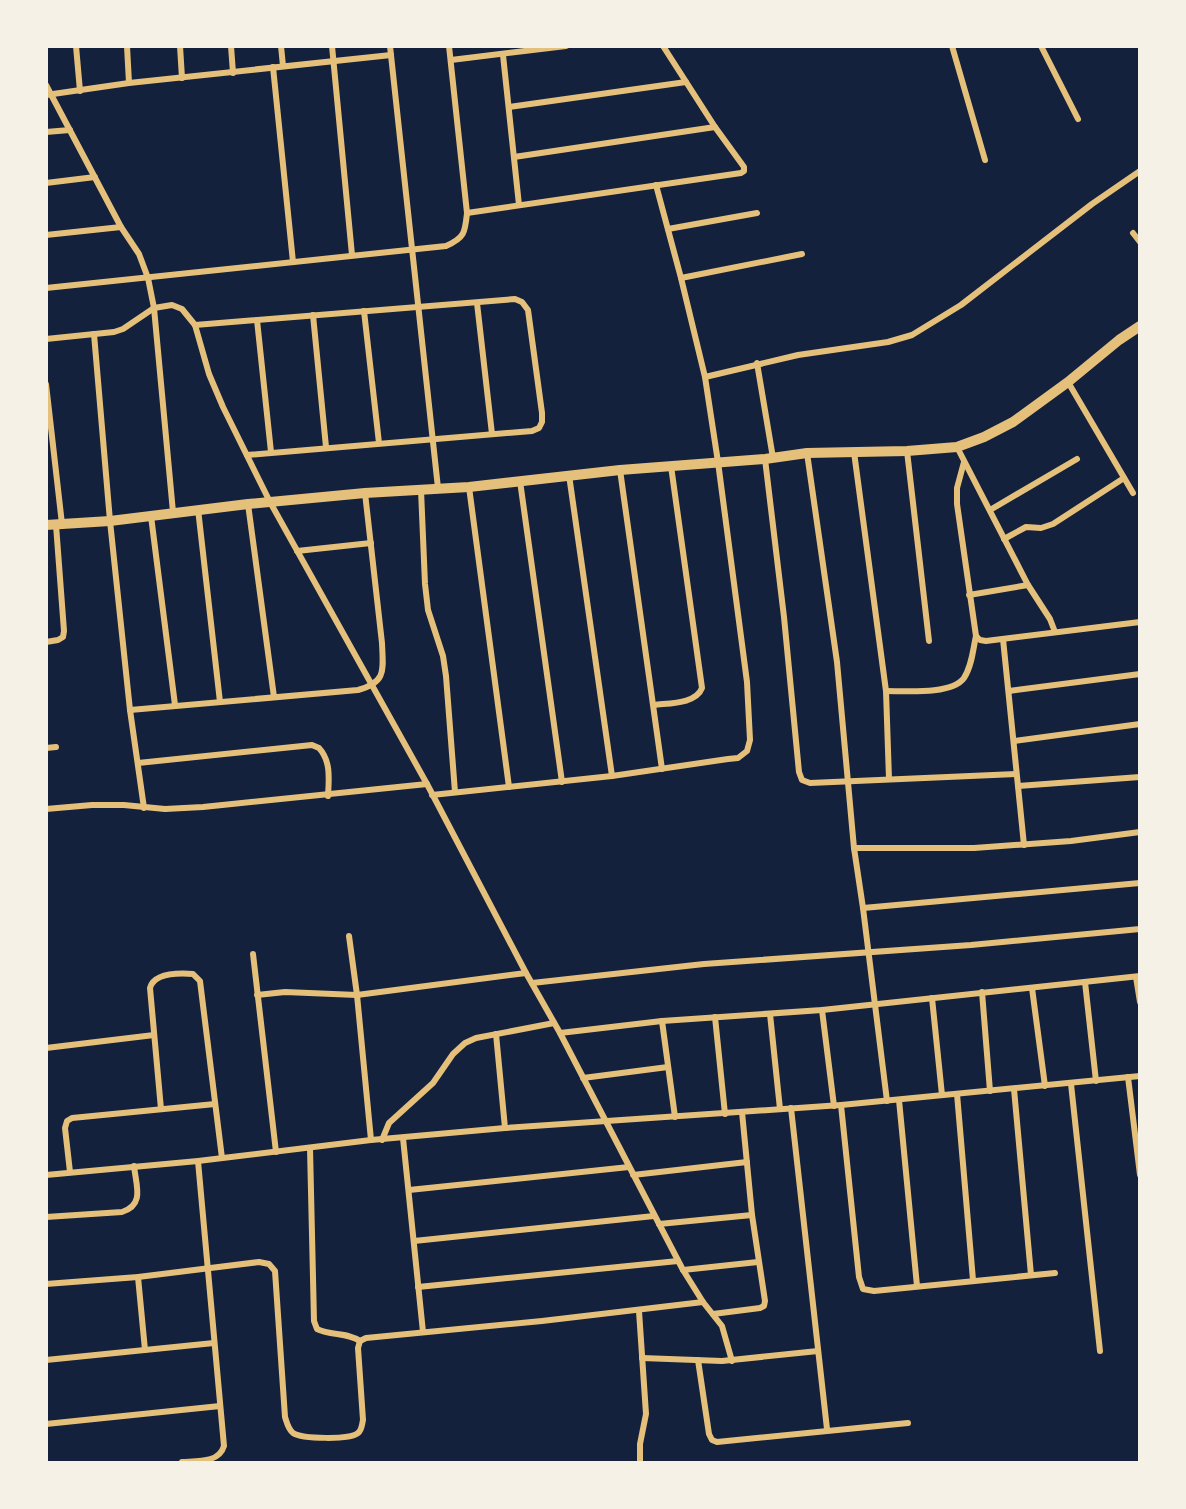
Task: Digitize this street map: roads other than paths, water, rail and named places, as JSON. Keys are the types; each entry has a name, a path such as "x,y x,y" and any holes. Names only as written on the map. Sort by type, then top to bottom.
{"street":[{"path":"76,46 80,91"},
{"path":"127,46 129,83"},
{"path":"180,46 182,78"},
{"path":"231,46 233,73"},
{"path":"281,46 283,66"},
{"path":"332,46 352,255"},
{"path":"390,46 438,488"},
{"path":"46,288 446,246 458,241 465,232 467,213 449,46"},
{"path":"450,60 566,46"},
{"path":"467,213 744,171 744,167 715,127 663,46"},
{"path":"952,46 985,160"},
{"path":"1041,46 1078,119"},
{"path":"503,55 519,205"},
{"path":"49,94 129,83 391,56"},
{"path":"273,67 293,262"},
{"path":"509,107 686,82"},
{"path":"46,85 121,227 139,254 148,278 154,308 172,512"},
{"path":"514,157 715,127"},
{"path":"46,132 70,130"},
{"path":"705,377 757,363 888,342 912,335 961,305 1092,204 1140,171"},
{"path":"46,183 95,177"},
{"path":"432,795 612,776 738,758 747,751 750,740 747,682 705,377 656,185"},
{"path":"668,229 757,213"},
{"path":"46,235 121,227"},
{"path":"1133,233 1140,242"},
{"path":"681,278 802,254"},
{"path":"195,325 514,299 522,302 528,310 542,412 542,422 539,428 532,431 247,455"},
{"path":"477,303 492,434"},
{"path":"46,339 123,329 154,308 172,305 182,309 195,325 209,374 270,502 427,784 560,1033 682,1270 722,1326 732,1361"},
{"path":"364,310 379,443"},
{"path":"313,315 326,447"},
{"path":"257,320 271,452"},
{"path":"55,525 110,521 248,504 365,493 469,487 620,470 769,459 807,453 907,451 957,447 984,437 1013,422 1140,326"},
{"path":"94,334 110,521 130,710 144,808"},
{"path":"757,363 769,459 799,772 802,780 810,783 1016,774"},
{"path":"1068,382 1133,494"},
{"path":"46,384 64,631 63,637 46,642"},
{"path":"957,447 1028,585 1050,619 1055,632"},
{"path":"907,451 929,641"},
{"path":"854,452 886,691 889,779"},
{"path":"807,453 835,650 854,848 864,908 887,1101"},
{"path":"990,510 1077,459"},
{"path":"886,691 942,689 955,686 963,679 968,669 975,636 957,504 957,488 964,462"},
{"path":"654,705 694,699 702,688 671,466"},
{"path":"620,470 634,583 662,769"},
{"path":"569,476 612,776"},
{"path":"1004,538 1026,527 1041,528 1053,524 1124,478"},
{"path":"520,482 562,782"},
{"path":"469,487 509,787"},
{"path":"421,490 425,584 428,610 443,656 446,676 455,792"},
{"path":"130,710 358,690 372,686 379,680 383,667 382,643 365,493"},
{"path":"248,504 274,697"},
{"path":"198,510 220,702"},
{"path":"151,515 175,705"},
{"path":"297,551 371,543"},
{"path":"969,595 1028,585"},
{"path":"975,636 986,641 1140,622"},
{"path":"1003,639 1024,845"},
{"path":"1009,690 1140,674"},
{"path":"1014,741 1140,724"},
{"path":"138,763 312,745 319,748 327,761 328,796"},
{"path":"46,748 56,747"},
{"path":"1018,786 1140,777"},
{"path":"46,809 93,805 124,805 144,808 203,807 328,796 427,784"},
{"path":"854,848 941,849 1024,845 1140,832"},
{"path":"864,908 1140,883"},
{"path":"532,983 704,964 971,945 1140,930"},
{"path":"349,936 371,1140"},
{"path":"253,954 276,1152"},
{"path":"257,995 285,992 357,994 526,973"},
{"path":"161,1109 150,988 152,981 157,978 186,974 197,976 200,981 222,1158"},
{"path":"560,1033 662,1021 876,1005 1138,977 1140,1002"},
{"path":"1085,982 1096,1081"},
{"path":"1032,988 1045,1086"},
{"path":"982,992 990,1091"},
{"path":"932,998 942,1095"},
{"path":"822,1010 837,1105 860,1284 863,1289 868,1291 1055,1273"},
{"path":"770,1014 780,1109"},
{"path":"715,1017 725,1114"},
{"path":"662,1021 675,1117"},
{"path":"382,1140 389,1123 433,1083 453,1054 465,1043 476,1038 554,1023"},
{"path":"496,1034 505,1128"},
{"path":"46,1047 154,1035"},
{"path":"583,1078 668,1067"},
{"path":"46,1175 198,1161 371,1140 505,1128 887,1101 1140,1076"},
{"path":"1128,1077 1140,1175"},
{"path":"1071,1084 1100,1351"},
{"path":"1014,1089 1031,1275"},
{"path":"957,1094 973,1280"},
{"path":"899,1100 917,1286"},
{"path":"70,1172 65,1128 67,1121 79,1116 215,1104"},
{"path":"791,1108 827,1429"},
{"path":"713,1314 760,1308 764,1306 765,1301 752,1215 742,1112"},
{"path":"403,1138 423,1332"},
{"path":"310,1148 314,1321 317,1329 323,1332 348,1335 360,1341"},
{"path":"182,1462 217,1458 224,1446 198,1161"},
{"path":"633,1175 747,1161"},
{"path":"46,1217 130,1210 138,1197 134,1166"},
{"path":"408,1190 629,1167"},
{"path":"659,1224 752,1215"},
{"path":"414,1241 654,1216"},
{"path":"418,1287 678,1261"},
{"path":"46,1284 138,1277 260,1262 269,1264 275,1271 285,1417 288,1428 293,1433 312,1438 351,1436 358,1433 363,1420 358,1348 360,1341 366,1338 639,1311 703,1302"},
{"path":"682,1270 758,1262"},
{"path":"138,1277 145,1350"},
{"path":"639,1311 646,1414 640,1444 640,1462"},
{"path":"46,1360 214,1343"},
{"path":"642,1358 732,1361 818,1352"},
{"path":"698,1360 709,1434 712,1440 717,1442 827,1429 908,1423"},
{"path":"46,1424 220,1406"}]}
